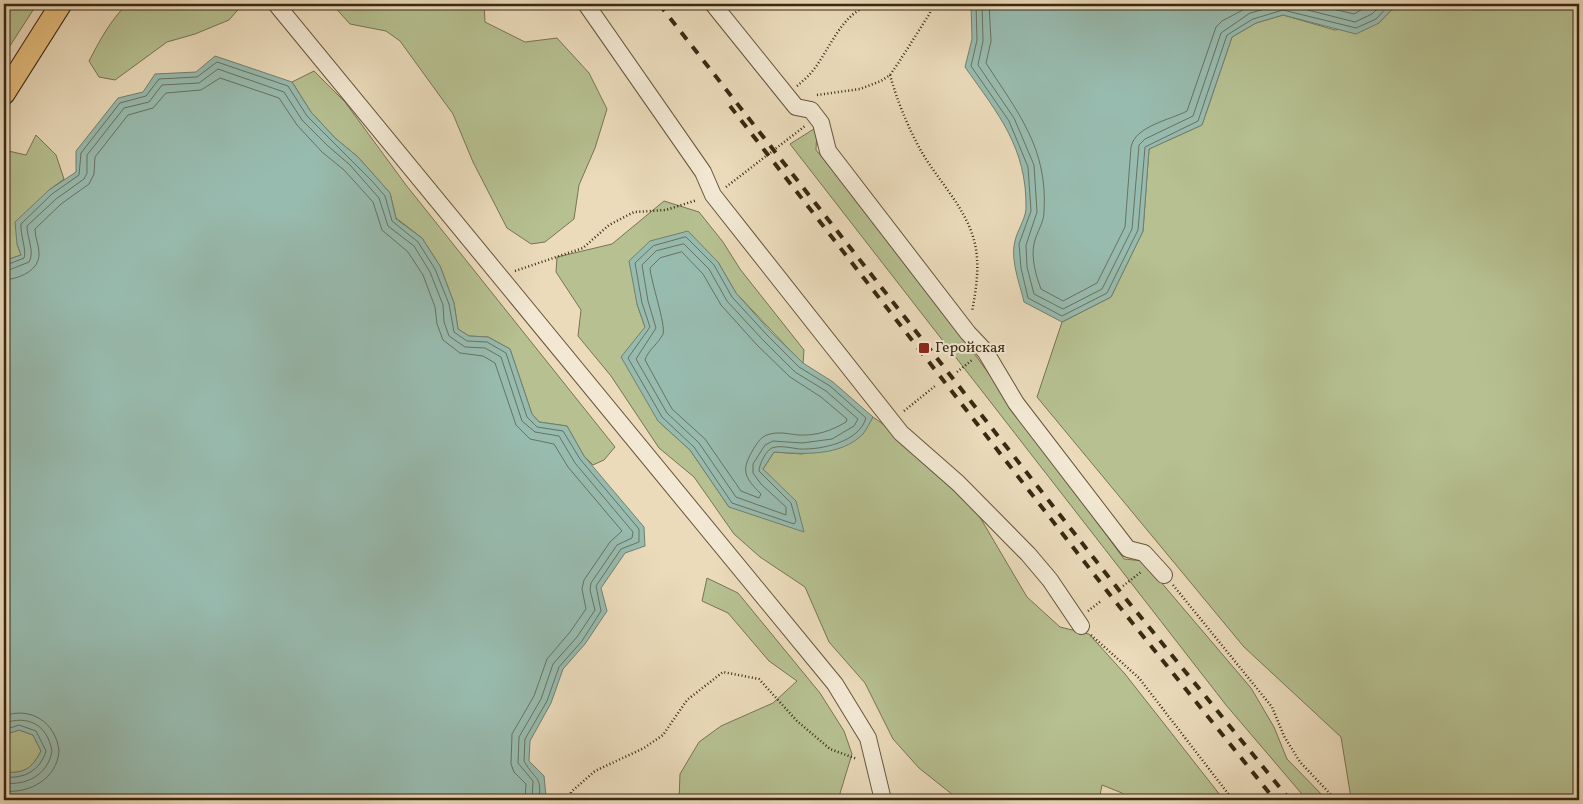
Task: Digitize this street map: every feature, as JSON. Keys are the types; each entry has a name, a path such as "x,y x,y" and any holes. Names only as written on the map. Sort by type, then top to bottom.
{"main road":[{"path":"4,94 61,4"}],"street":[{"path":"276,4 835,684 868,738 883,800"},
{"path":"586,4 703,172 901,433 958,483 1028,554 1050,580 1081,626"},
{"path":"713,4 791,101 811,110 821,123 828,151 968,333 985,351 1016,403 1128,549 1144,553 1164,575"}],"path":[{"path":"791,101 846,22 859,11 869,6 909,10 937,4"},
{"path":"791,101 871,86 890,75 930,13 932,6"},
{"path":"890,75 897,99 920,148 963,214 975,244 978,277 968,333"},
{"path":"500,276 583,248 609,225 634,212 666,210 717,189 724,188 809,123 791,101"},
{"path":"898,404 903,411 935,386"},
{"path":"1123,586 1143,570 1139,564"},
{"path":"1164,575 1272,707 1284,736 1300,762 1336,800"},
{"path":"1081,626 1139,678 1233,800"},
{"path":"570,800 571,792 595,771 644,748 664,735 687,700 722,672 759,679 797,721 830,749 875,765"}],"green space":[{"path":"4,4 37,4 4,55"},
{"path":"127,4 243,4 229,20 195,34 167,42 115,80 99,77 89,61 110,24"},
{"path":"332,4 484,4 485,22 525,42 557,38 589,73 607,109 595,148 579,185 574,219 545,242 531,244 507,228 473,162 453,114 400,41 386,31 350,24"},
{"path":"1397,4 1579,4 1579,800 1354,800 1351,798 1341,737 1244,647 1037,397 1062,322 1111,297 1143,231 1149,149 1202,125 1232,37 1256,23 1283,15 1335,30 1379,23"},
{"path":"314,71 345,102 406,185 615,447 604,460 593,465 584,456 567,426 539,422 532,414 510,349 488,337 469,336 458,329 454,303 440,266 422,238 396,218 390,193 358,157 335,138 311,112 292,82"},
{"path":"817,127 816,150 903,256 1124,559 1143,561 1251,688 1274,727 1287,759 1327,800 1307,800 1226,705 790,144"},
{"path":"36,135 56,155 64,179 49,190 17,244 21,255 4,261 4,150 26,155"},
{"path":"664,201 699,212 723,242 740,269 804,350 803,364 736,293 718,262 637,304 645,327 658,421 690,450 729,507 770,476 763,469 774,452 802,454 862,434 873,417 925,454 968,497 1027,597 1060,627 1089,634 1125,674 1224,800 1124,800 1122,793 1102,785 1099,800 963,800 953,795 919,768 893,739 865,683 829,642 805,587 760,557 734,534 694,477 659,448 611,376 578,336 581,310 556,272 557,257 612,244"},
{"path":"707,578 738,593 820,693 844,731 852,754 838,800 679,800 680,774 699,742 721,726 773,703 797,681 769,661 728,613 702,601"},
{"path":"19,730 33,735 41,751 34,762 26,769 17,772 4,772 4,735"}],"water":[{"path":"971,4 1397,4 1379,23 1356,34 1283,15 1256,23 1232,37 1202,125 1149,149 1143,231 1111,297 1062,322 1024,302 1014,256 1017,233 1026,209 1022,167 1016,149 999,116 965,67 972,39"},
{"path":"215,56 292,82 311,112 335,138 358,157 390,193 396,219 422,238 440,266 454,303 458,329 469,336 488,337 510,349 532,414 539,422 567,426 584,456 644,527 645,546 625,553 601,588 607,611 585,644 563,669 551,703 530,741 529,761 544,776 546,796 542,800 4,800 4,772 17,772 26,769 34,762 41,751 33,735 19,730 4,735 4,261 21,255 17,244 15,222 49,190 76,172 76,151 118,98 143,92 155,74 196,72"},
{"path":"688,231 718,262 736,293 770,331 803,363 833,382 873,417 863,434 843,447 809,453 774,452 763,469 796,501 804,532 729,507 690,450 658,421 621,357 645,327 637,304 629,261 650,241"}],"railway":[{"path":"659,4 1122,594 1290,800"},
{"path":"730,106 1114,600 1275,800"}],"place":[{"name":"Геройская","path":"924,348"}]}
